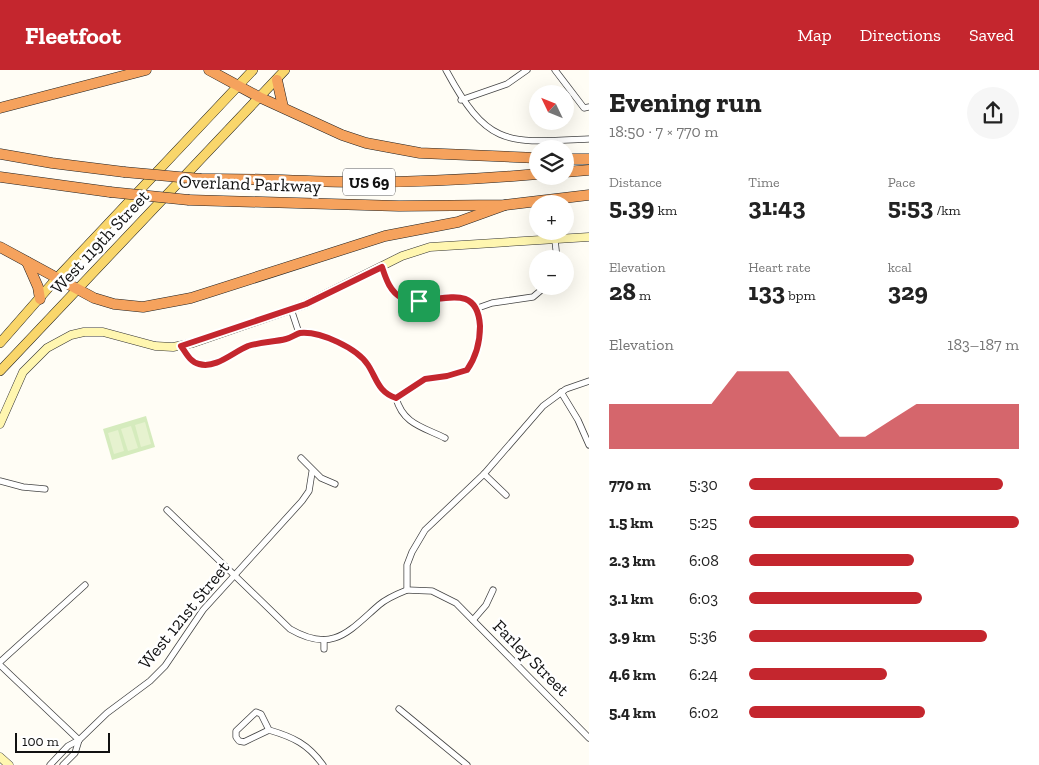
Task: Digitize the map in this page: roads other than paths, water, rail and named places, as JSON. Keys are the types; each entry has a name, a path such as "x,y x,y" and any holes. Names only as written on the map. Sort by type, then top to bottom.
{"highway":[{"path":"0,108 146,70"},
{"path":"209,70 259,97 342,135 392,149 446,155 529,158"},
{"path":"276,80 284,107"},
{"name":"Overland Parkway","path":"0,154 124,172 201,179 247,178 374,182 476,179 529,175"},
{"path":"574,159 589,159"},
{"path":"574,171 589,170"},
{"name":"Overland Parkway","path":"0,177 110,192 189,200 400,206 505,205 589,195"},
{"path":"0,247 94,298 129,306 143,307 176,301 385,236 458,222 505,205"},
{"path":"27,262 38,287 40,298"}],"main road":[{"name":"West 119th Street","path":"0,343 57,278 253,70"},
{"name":"West 119th Street","path":"0,371 285,70"}],"street":[{"path":"446,70 462,100 492,132 510,139 528,142 589,139"},
{"path":"462,100 507,84 527,70"},
{"path":"555,70 584,108 589,107"},
{"path":"574,238 589,237"},
{"path":"0,424 23,372 47,348 64,338 94,332 155,346 181,346 291,309 402,256 430,247 555,240 556,250"},
{"path":"181,346 191,361 200,365 209,365 248,346 288,339 299,333 330,340 353,350 368,365 380,389 386,395 396,398 425,379 447,376 467,370 476,353 480,330 475,309 469,302 453,296 419,301 401,298 386,282 382,267"},
{"path":"475,309 492,303 533,297 535,295"},
{"path":"291,309 299,333"},
{"path":"167,510 282,622 300,634 316,640 333,639 352,630 380,604 407,590 407,565 417,540 436,518 484,474 543,406 561,392 589,381"},
{"path":"561,392 578,420 589,445"},
{"path":"396,398 400,411 405,418 445,438"},
{"path":"301,458 312,472 335,484"},
{"name":"West 121st Street","path":"50,765 68,746 79,740 106,713 150,681 165,666 203,610 302,501 308,491 312,472"},
{"path":"484,474 506,495"},
{"path":"0,481 45,490"},
{"path":"79,740 0,663 85,585"},
{"name":"Farley Street","path":"407,590 432,591 442,594 456,603 589,738"},
{"name":"Farley Street","path":"473,620 486,605 493,590"},
{"path":"324,640 324,649"},
{"path":"399,709 467,765"},
{"path":"269,730 244,742 239,741 236,737 236,731 256,712 261,714 269,730 302,742 323,765"},
{"name":"West 121st Street","path":"64,765 75,753 79,740"},
{"path":"0,757 9,765"}]}
